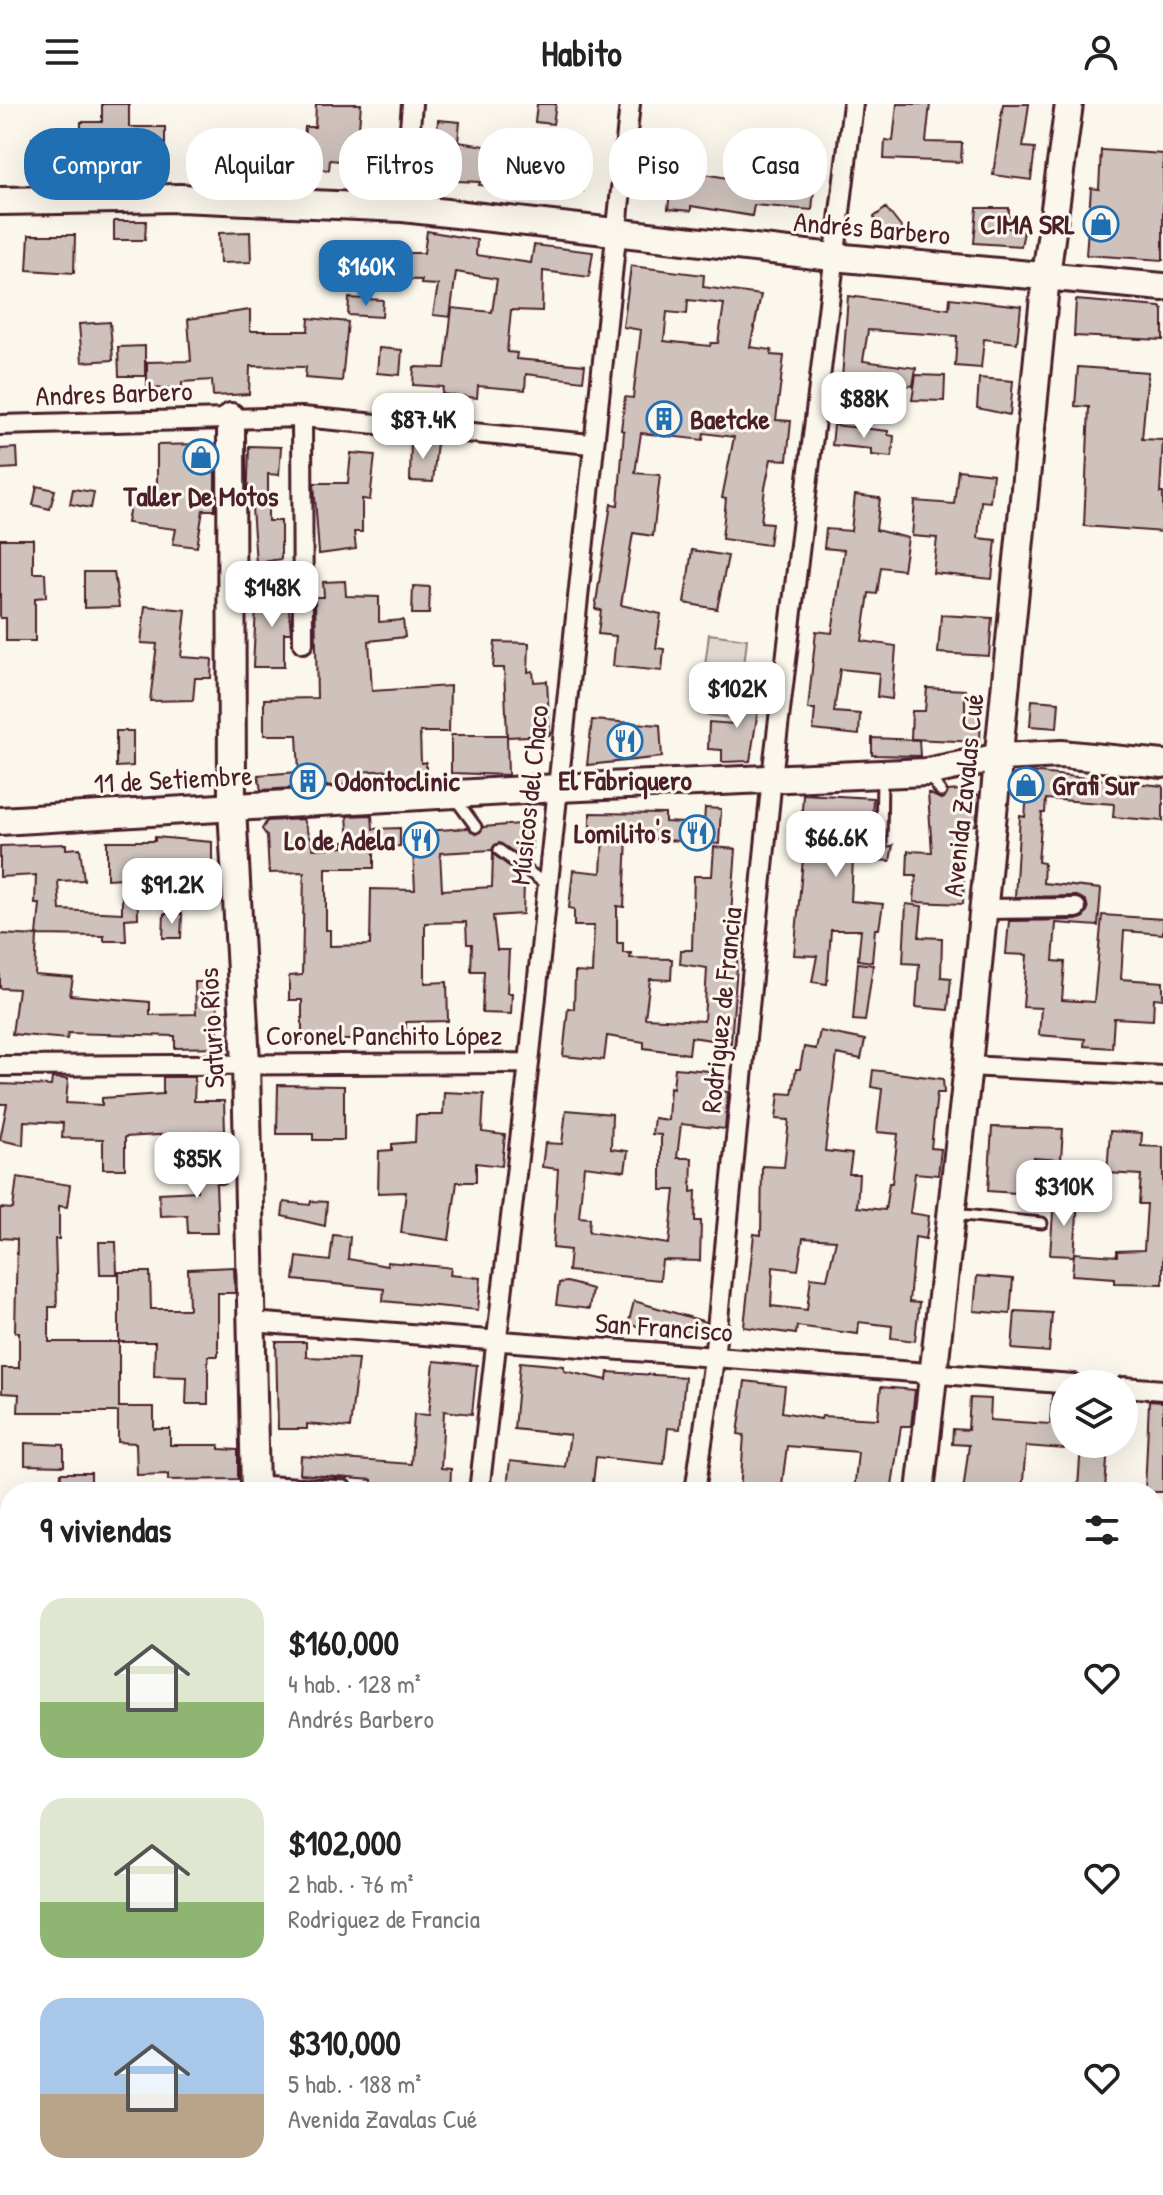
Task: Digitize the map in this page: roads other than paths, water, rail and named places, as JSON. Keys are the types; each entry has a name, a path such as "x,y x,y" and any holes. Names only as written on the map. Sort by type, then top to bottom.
{"main road":[{"name":"Avenida Zavalas Cué","path":"921,1482 984,909 988,815 1000,757 1046,276 1069,104"},
{"name":"Andrés Barbero","path":"0,201 179,198 403,208 833,257 1163,287"},
{"name":"Saturio Ríos","path":"231,417 232,808 246,1063 255,1482"},
{"name":"11 de Setiembre","path":"0,821 772,777 882,773 934,782 1000,757 1061,754 1163,764"}],"street":[{"path":"403,208 412,104"},
{"name":"Músicos del Chaco","path":"480,1482 529,1063 591,444 630,104"},
{"name":"Rodriguez de Francia","path":"696,1482 714,1359 772,777 853,104"},
{"path":"302,417 303,643"},
{"name":"Andres Barbero","path":"0,425 302,417 591,444"},
{"path":"984,909 1076,908"},
{"name":"Coronel Panchito López","path":"0,1066 529,1063"},
{"path":"968,1066 1163,1076"},
{"name":"San Francisco","path":"251,1322 1050,1383"},
{"path":"1138,1388 1163,1390"},
{"path":"0,2127 0,2162"}],"lane":[{"path":"881,844 882,773"},
{"path":"452,794 476,827"},
{"path":"499,850 548,886"},
{"path":"951,1214 1042,1223"}],"place":[{"name":"CIMA SRL","path":"1101,224"},
{"name":"Baetcke","path":"664,419"},
{"name":"Taller De Motos","path":"201,457"},
{"name":"El Fabriquero","path":"625,741"},
{"name":"Odontoclinic","path":"308,781"},
{"name":"Grafi Sur","path":"1026,785"},
{"name":"Lomilito's","path":"697,833"},
{"name":"Lo de Adela","path":"421,840"}]}
